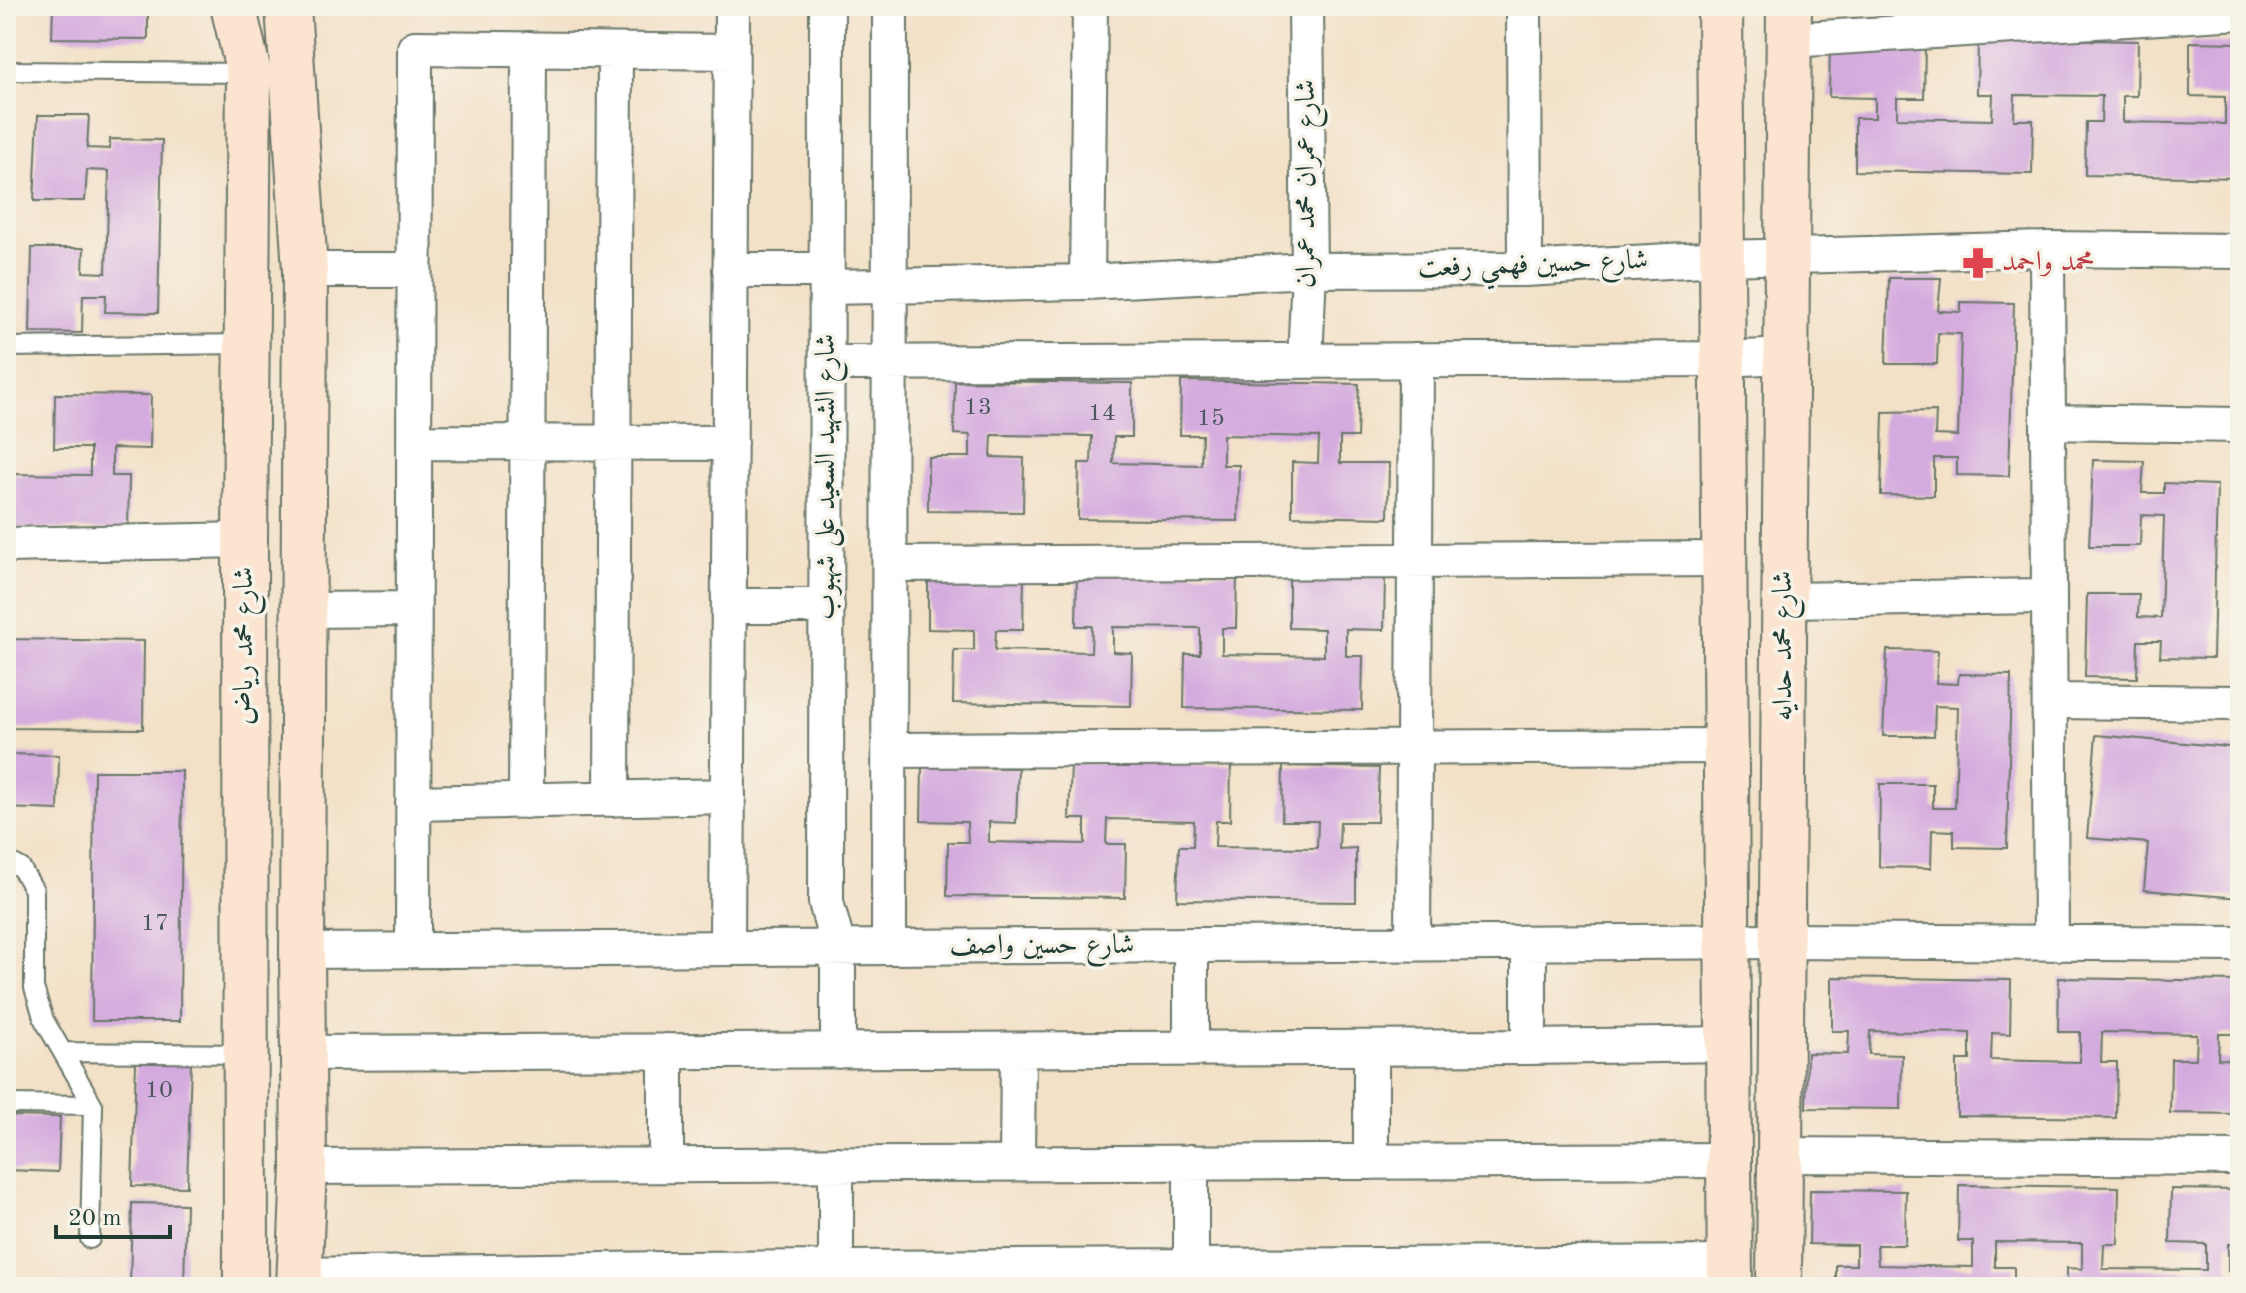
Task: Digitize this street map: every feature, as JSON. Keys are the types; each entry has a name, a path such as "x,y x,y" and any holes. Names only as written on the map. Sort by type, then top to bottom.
{"street":[{"name":"شارع محمد رياض","path":"233,6 249,73 245,540 247,1277"},
{"name":"شارع محمد رياض","path":"288,6 305,270 304,1167 300,1281"},
{"path":"727,947 732,6"},
{"name":"شارع الشهيد السعيد على شهبوب","path":"827,6 826,902 838,947 838,1051"},
{"path":"889,947 890,6"},
{"path":"1087,282 1090,6"},
{"name":"شارع عمران محمد عمران","path":"1305,361 1309,270 1306,6"},
{"path":"1524,6 1525,269"},
{"name":"شارع محمد حدايه","path":"1720,6 1730,1275"},
{"path":"1789,23 2240,12"},
{"name":"شارع محمد حدايه","path":"1779,1287 1789,23"},
{"path":"413,950 415,48 731,52"},
{"path":"526,801 529,49"},
{"path":"612,799 615,51"},
{"path":"2047,249 2051,943"},
{"name":"شارع حسين فهمي رفعت","path":"730,270 890,287 1087,282 1309,270 1525,269 1722,258 2047,249 2240,251"},
{"path":"305,270 414,270"},
{"path":"827,363 1723,359 1786,356"},
{"path":"1413,944 1416,360"},
{"path":"2048,422 2240,425"},
{"path":"414,442 730,443"},
{"path":"6,545 245,540"},
{"path":"890,564 1724,559"},
{"path":"1784,600 2049,596"},
{"path":"729,606 827,606"},
{"path":"304,610 413,609"},
{"path":"2050,701 2240,703"},
{"path":"890,750 1725,746"},
{"path":"413,803 728,796"},
{"name":"شارع حسين واصف","path":"302,951 1782,941 2240,944"},
{"path":"1529,943 1529,1047"},
{"path":"1191,945 1191,1049"},
{"path":"303,1053 1728,1044"},
{"path":"1371,1048 1371,1162"},
{"path":"1017,1163 1018,1050"},
{"path":"666,1051 666,1165"},
{"path":"1780,1155 2240,1158"},
{"path":"304,1167 1729,1160"},
{"path":"1191,1162 1191,1267"},
{"path":"836,1164 836,1268"},
{"path":"247,1277 278,1286 300,1281 665,1278 836,1268 1014,1277 1191,1267 1371,1276 1730,1275"}],"lane":[{"path":"6,71 249,73"},
{"path":"6,347 247,344"},
{"path":"6,860 21,868 34,890 34,988 44,1020 93,1105 90,1239"},
{"path":"63,1052 246,1054"},
{"path":"6,1104 93,1105"}],"building":[{"path":"53,6 148,6 148,39 52,38"},
{"path":"1978,38 2138,41 2137,96 2123,96 2123,122 2225,124 2225,97 2190,96 2190,42 2240,43 2240,178 2085,175 2086,122 2101,122 2102,96 2015,95 2014,120 2033,120 2032,174 1855,171 1855,118 1875,118 1875,98 1829,97 1830,43 1925,44 1924,98 1897,98 1897,118 1992,120 1993,94 1977,94"},
{"path":"38,115 89,115 87,148 110,149 110,139 162,140 158,313 105,312 106,295 83,295 82,333 30,332 32,248 84,248 83,272 106,273 109,171 87,170 85,201 34,201"},
{"path":"1889,278 1941,278 1938,311 1961,312 1961,302 2014,303 2009,476 1957,475 1957,458 1934,458 1934,496 1881,495 1883,412 1936,411 1935,435 1958,436 1961,334 1938,333 1937,364 1886,364"},
{"path":"955,381 1132,383 1132,437 1114,437 1113,463 1201,465 1202,435 1180,435 1181,381 1359,384 1357,437 1340,437 1340,463 1389,463 1388,518 1292,516 1292,462 1318,463 1319,437 1223,435 1223,465 1239,465 1238,521 1078,519 1079,463 1091,463 1092,436 992,435 991,457 1024,458 1023,512 928,511 928,457 970,457 970,435 954,434"},
{"path":"55,394 151,395 150,449 112,448 112,476 129,476 128,530 6,528 6,474 90,475 90,448 54,448"},
{"path":"2093,460 2144,461 2142,493 2164,493 2164,483 2217,485 2213,658 2160,657 2161,641 2138,641 2137,678 2085,677 2087,594 2139,594 2138,617 2161,618 2164,516 2141,515 2140,546 2089,546"},
{"path":"1077,570 1237,573 1236,628 1222,628 1222,654 1324,656 1324,629 1289,628 1289,574 1385,576 1384,630 1346,629 1346,656 1363,656 1362,710 1184,708 1185,654 1200,654 1200,628 1113,627 1113,652 1132,653 1131,706 953,703 954,650 974,650 974,630 928,629 928,575 1024,576 1023,630 996,630 995,650 1091,652 1092,626 1076,626"},
{"path":"6,639 144,641 143,729 6,728"},
{"path":"1887,650 1938,651 1936,683 1958,684 1959,674 2011,675 2007,848 1954,847 1954,831 1932,830 1931,868 1879,867 1880,784 1933,784 1933,808 1955,808 1958,707 1935,706 1934,736 1883,736"},
{"path":"2096,735 2240,748 2240,898 2144,890 2148,843 2087,838"},
{"path":"6,754 59,755 58,810 6,808"},
{"path":"1071,763 1231,765 1230,821 1216,821 1215,847 1317,848 1318,821 1282,821 1283,766 1379,768 1377,822 1340,822 1339,849 1356,848 1356,902 1177,900 1179,846 1193,846 1194,821 1107,819 1106,844 1126,844 1125,898 947,896 948,842 968,842 967,822 921,821 922,767 1018,768 1016,823 989,822 989,842 1085,844 1085,819 1069,819"},
{"path":"94,771 182,771 180,1021 92,1021"},
{"path":"1832,977 2011,980 2010,1034 1992,1033 1991,1060 2080,1062 2080,1032 2058,1032 2059,978 2237,981 2236,1034 2219,1034 2218,1059 2240,1060 2240,1114 2170,1113 2171,1059 2196,1059 2197,1034 2102,1032 2101,1062 2117,1062 2116,1118 1957,1116 1957,1060 1970,1060 1970,1033 1870,1031 1869,1054 1902,1055 1901,1109 1806,1108 1807,1053 1848,1054 1849,1031 1832,1031"},
{"path":"136,1061 191,1062 187,1187 132,1186"},
{"path":"6,1116 60,1117 58,1172 6,1170"},
{"path":"1959,1185 2119,1187 2118,1244 2104,1244 2103,1269 2206,1270 2206,1244 2170,1243 2171,1189 2240,1190 2240,1244 2228,1244 2228,1271 2240,1271 2240,1287 2067,1287 2067,1268 2082,1269 2082,1243 1995,1242 1995,1267 2014,1267 2014,1287 1836,1287 1836,1265 1856,1265 1856,1245 1809,1244 1810,1190 1906,1191 1905,1245 1877,1245 1878,1265 1973,1267 1973,1241 1958,1241"},
{"path":"132,1203 186,1204 184,1287 130,1287"}],"place":[{"name":"محمد واحمد","path":"1978,263"}]}
